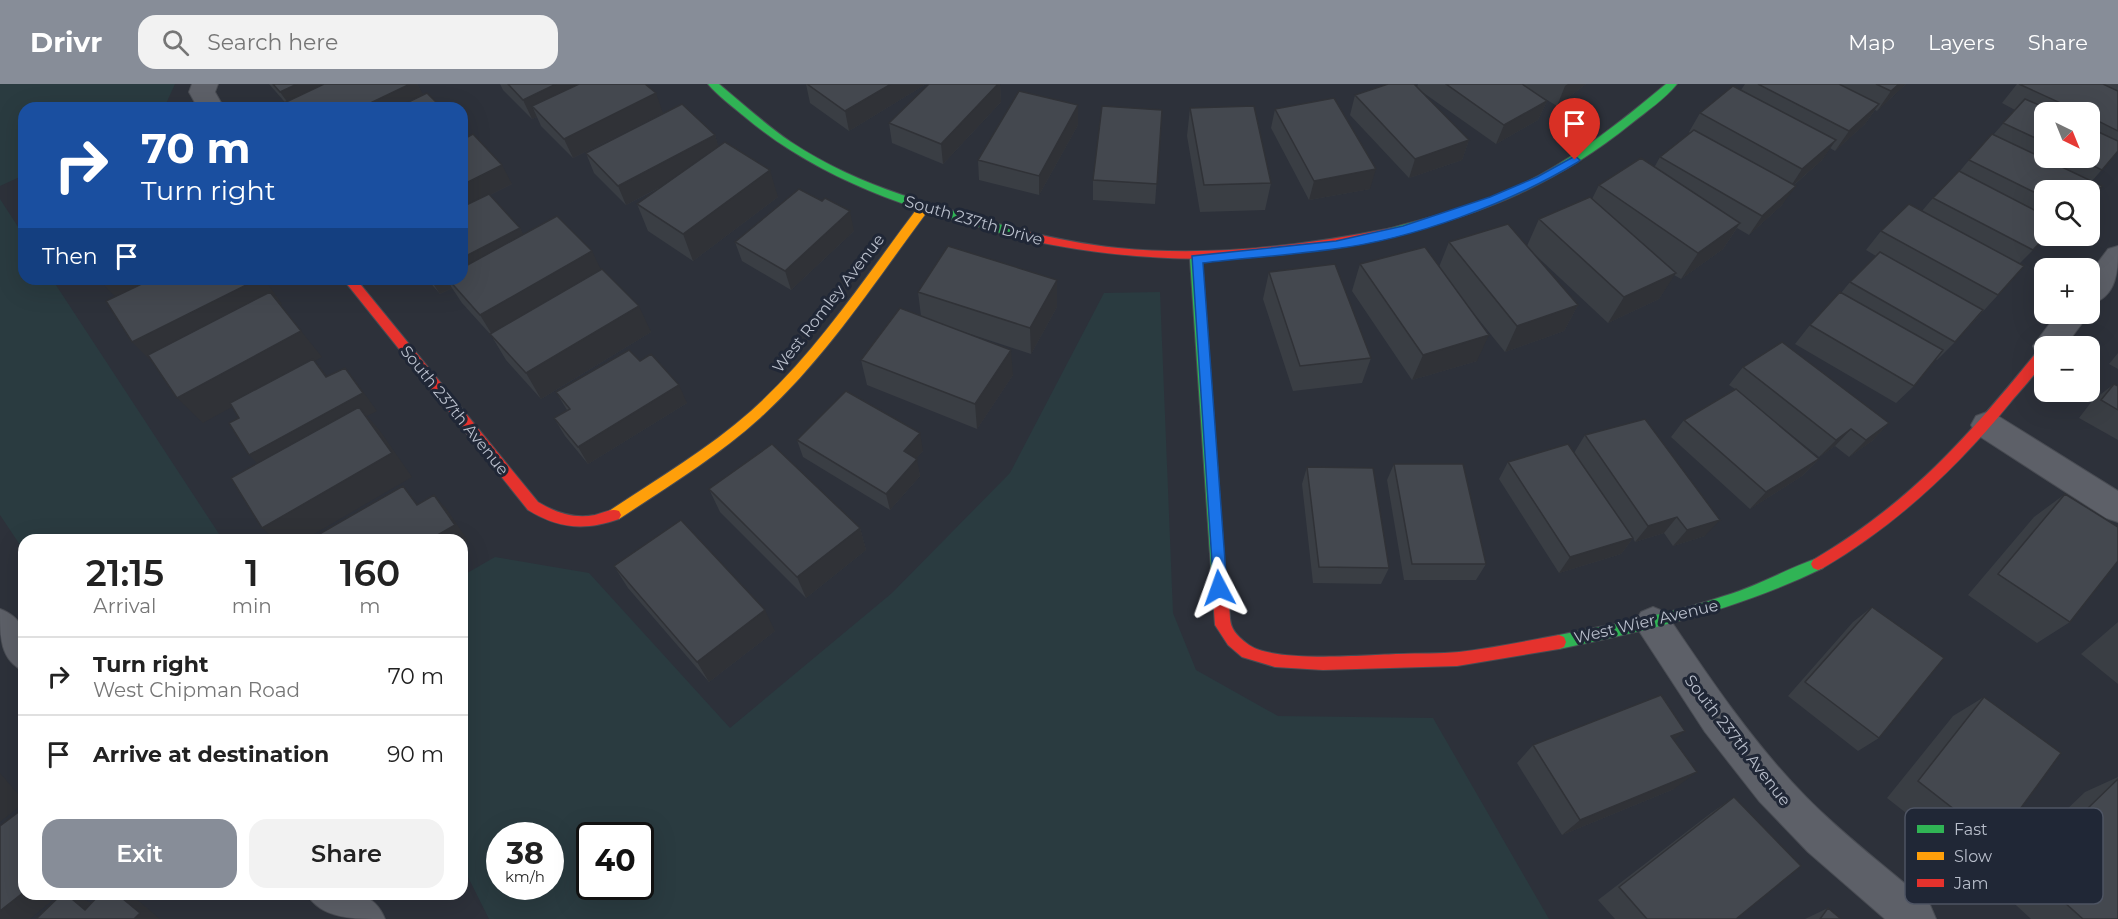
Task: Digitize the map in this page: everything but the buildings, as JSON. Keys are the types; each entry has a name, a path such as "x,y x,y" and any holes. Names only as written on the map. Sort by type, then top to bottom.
{"street":[{"path":"204,84 202,92 208,102"},
{"name":"South 237th Drive","path":"713,84 799,152 854,182 923,209 1036,239 1103,253 1196,259 1336,245 1405,230 1494,200 1541,180 1592,150 1672,84"},
{"name":"West Romley Avenue","path":"573,525 602,521 614,515 738,428 772,399 806,363 923,209"},
{"path":"2100,280 2118,256"},
{"name":"West Wier Avenue","path":"1196,259 1222,625 1232,640 1246,652 1262,657 1315,663 1485,656 1653,623 1738,599 1833,556 1895,517 1922,494 1987,425 2034,364"},
{"name":"South 237th Avenue","path":"354,285 533,506 547,517 573,525"},
{"path":"2056,336 2066,324"},
{"path":"1987,425 2118,508"},
{"name":"South 237th Avenue","path":"1653,623 1699,694 1752,763 1794,811 1916,919"},
{"path":"0,625 18,648"},
{"path":"336,900 365,919"}],"shaded area":[{"path":"0,84 175,84 167,102 18,102 18,178 0,186"},
{"path":"0,199 18,227 18,285 56,285 219,534 18,534 18,542 0,515"},
{"path":"1160,292 1173,613 1196,670 1278,716 1433,718 1549,919 489,919 468,877 468,573 495,557 589,573 730,728 892,593 1010,473 1104,293"}],"traffic: fast":[{"path":"713,84 788,145 826,167 908,202 1023,235"},
{"path":"1392,232 1478,207 1540,181 1603,140 1672,84"},
{"path":"1196,259 1220,598"},
{"path":"1559,642 1658,621 1724,603 1756,592 1818,564"}],"traffic: slow":[{"path":"614,515 716,446 772,399 832,331 923,209"}],"traffic: jam":[{"path":"1023,235 1116,252 1208,256 1299,249 1392,232"},
{"path":"354,285 533,506 553,517 572,522 593,521 614,515"},
{"path":"1818,564 1852,544 1914,497 1969,442 2034,363"},
{"path":"1220,598 1222,625 1233,640 1247,652 1275,660 1323,663 1457,659 1559,642"}],"route":[{"path":"1219,588 1196,259 1336,245 1405,230 1494,200 1541,180 1575,160"}]}
